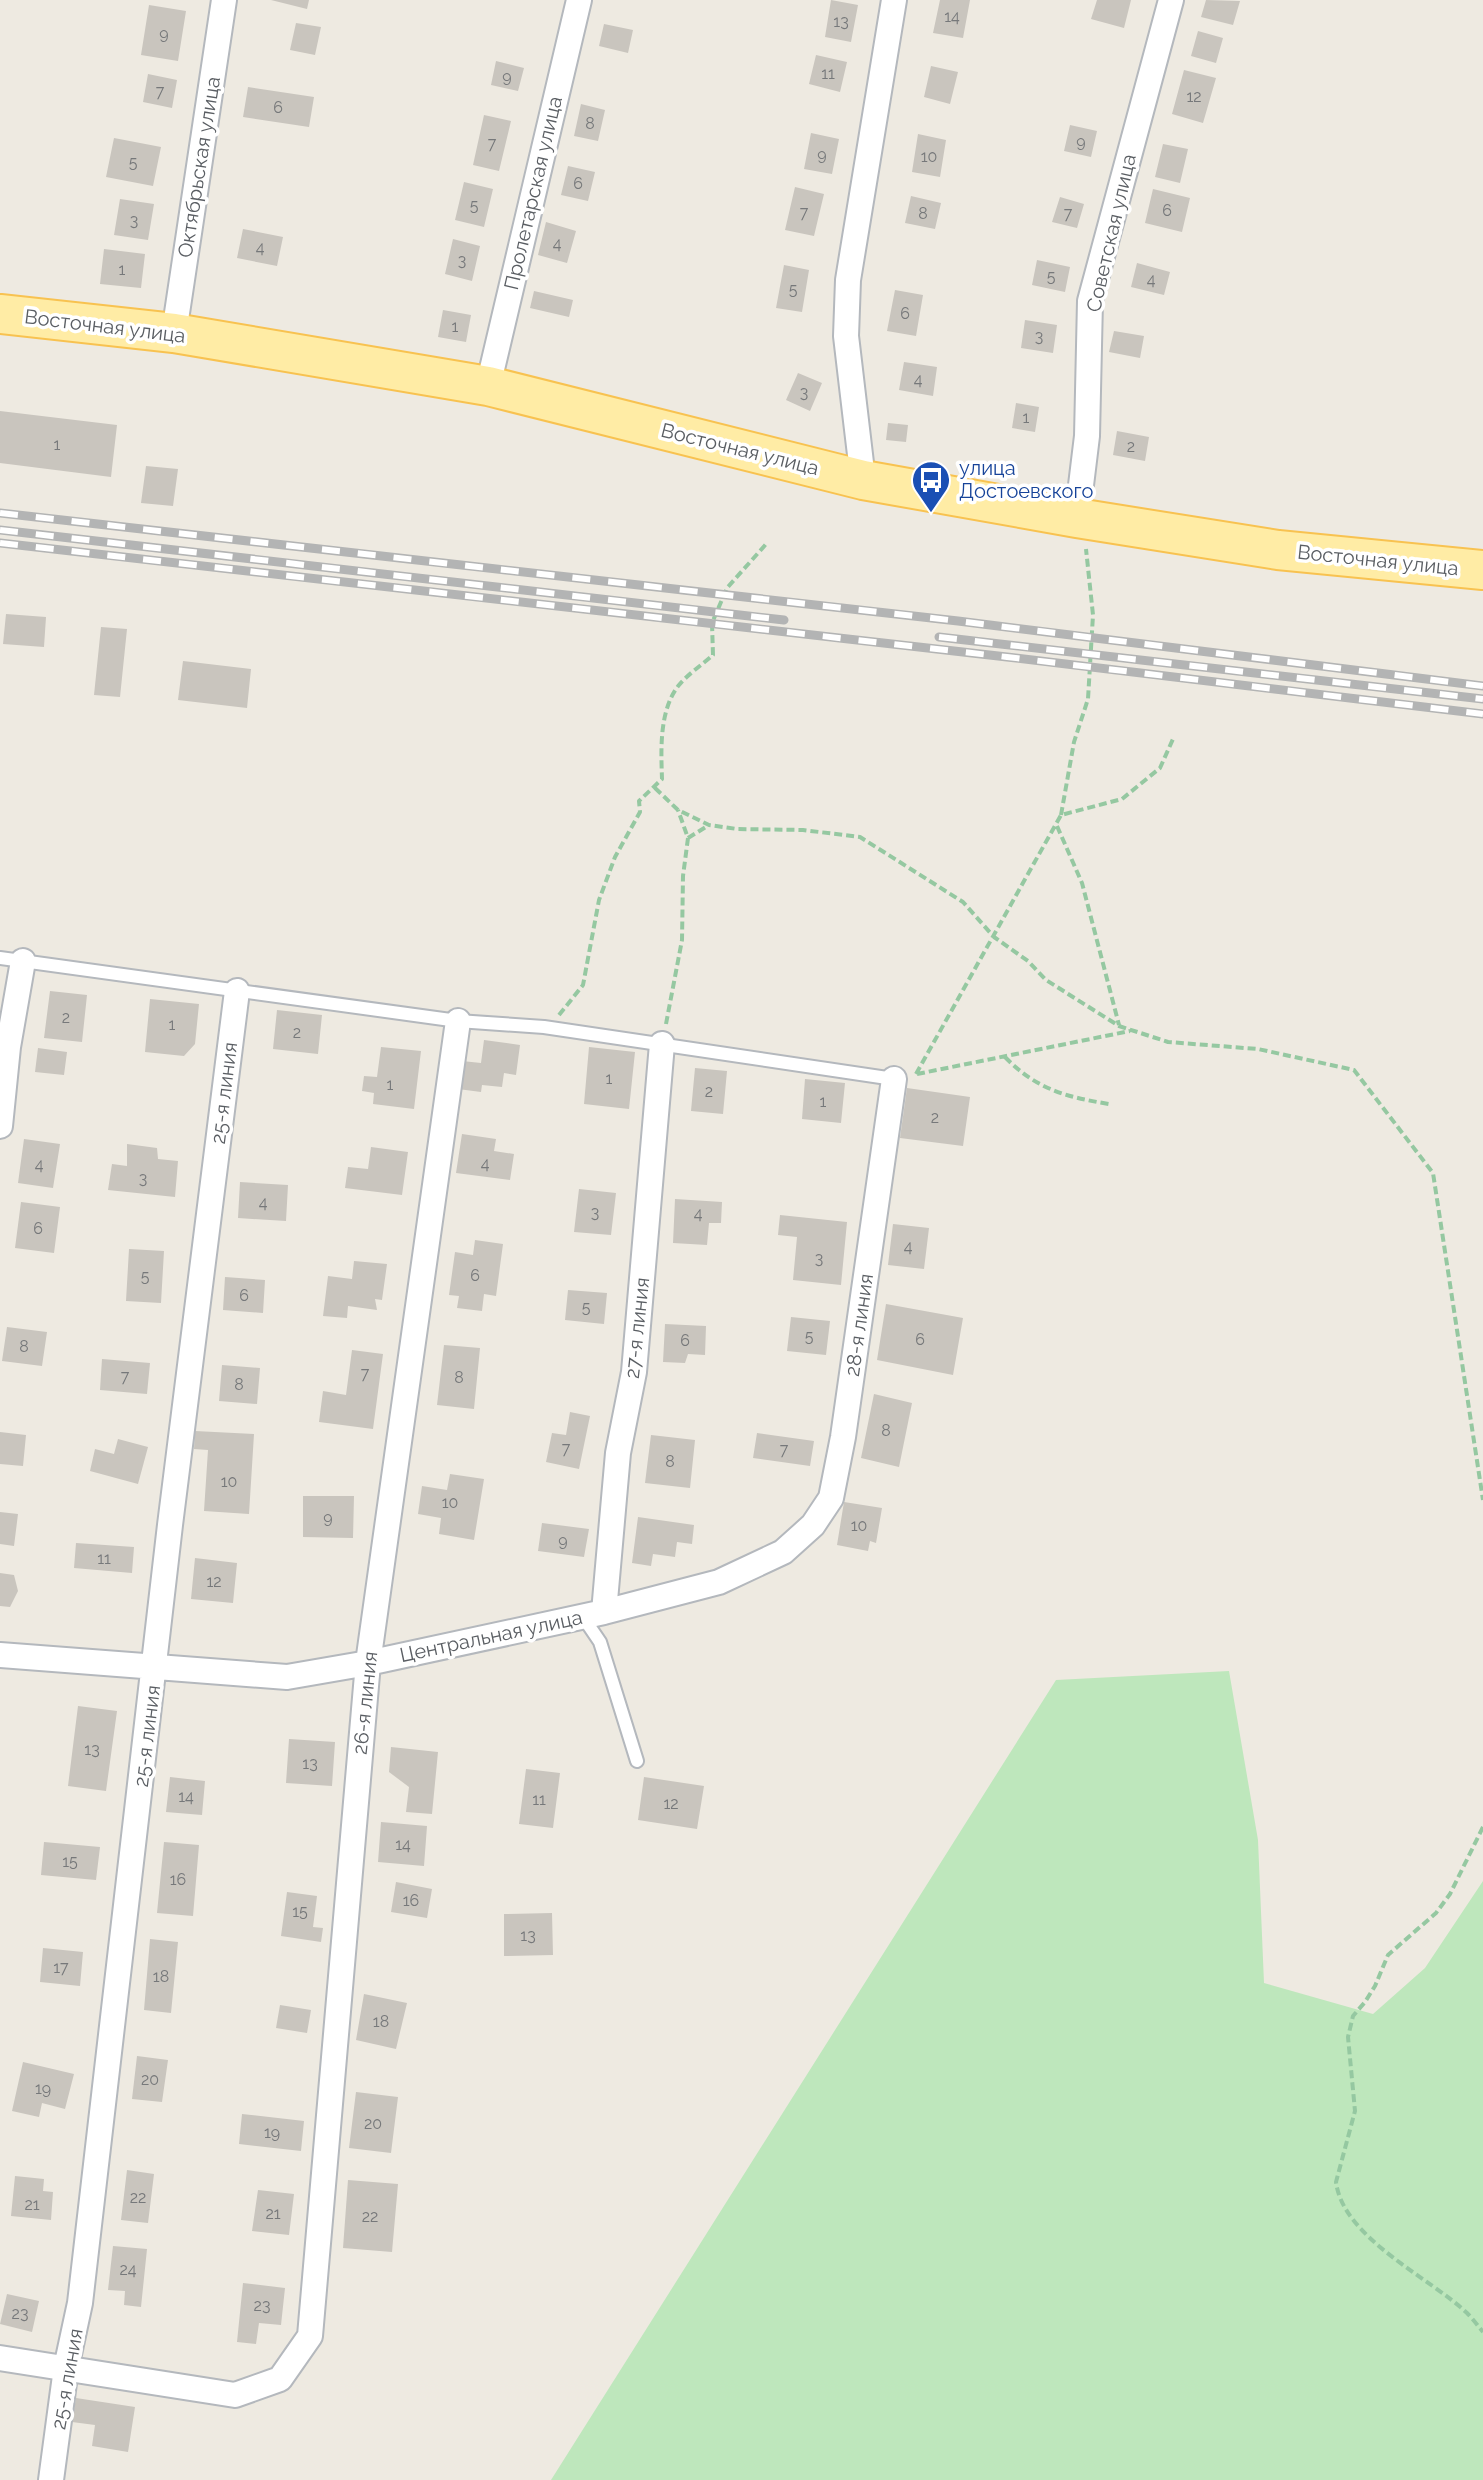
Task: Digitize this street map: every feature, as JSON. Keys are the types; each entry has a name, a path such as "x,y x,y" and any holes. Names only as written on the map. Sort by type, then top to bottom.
{"main road":[{"name":"Восточная улица","path":"0,314 174,333 488,386 863,480 1077,518 1278,550 1483,570"}],"street":[{"name":"Октябрьская улица","path":"174,333 224,0"},
{"name":"Пролетарская улица","path":"488,386 579,0"},
{"path":"863,480 846,336 848,280 894,0"},
{"name":"Советская улица","path":"1077,518 1087,436 1090,301 1171,0"},
{"path":"0,1126 8,1047 11,960"},
{"name":"25-я линия","path":"51,2480 66,2368 82,2287 237,991"},
{"name":"26-я линия","path":"66,2368 235,2395 280,2379 310,2336 368,1663 458,1021"},
{"name":"27-я линия","path":"593,1614 634,1372 662,1044"},
{"name":"28-я линия","path":"783,1552 813,1525 831,1498 905,1077"},
{"name":"Центральная улица","path":"0,1655 287,1677 368,1663 593,1614 719,1582 783,1552"},
{"path":"0,2358 66,2368"}],"lane":[{"path":"11,960 458,1021 544,1027 905,1077"},
{"path":"593,1614 637,1761"}],"path":[{"path":"905,1077 994,937 1061,815 1074,742 1088,699 1093,615 1085,545 1077,518"},
{"path":"544,1027 561,1014 583,985 599,900 615,857 640,812 639,801 662,779 661,742 669,702 680,684 713,655 712,623 727,588 767,543"},
{"path":"1061,815 1122,799 1160,768 1173,739"},
{"path":"655,788 678,810 709,825 737,829 803,830 860,837 963,902 994,937 1028,961 1046,980 1119,1026 1168,1042 1258,1049 1354,1070 1433,1173 1483,1500"},
{"path":"662,1044 682,940 683,876 688,838 678,810"},
{"path":"688,838 709,825"},
{"path":"1057,826 1082,883 1119,1026"},
{"path":"905,1077 1132,1030"},
{"path":"1005,1057 1019,1072 1047,1090 1109,1104"},
{"path":"1483,1827 1450,1894 1436,1913 1388,1955 1370,1994 1353,2016 1348,2037 1355,2111 1336,2182 1348,2215 1392,2257 1466,2313 1483,2332"}],"green space":[{"path":"1229,1671 1258,1840 1264,1983 1373,2014 1425,1968 1483,1881 1483,2480 551,2480 1056,1680"}],"building":[{"path":"271,0 309,0 307,9"},
{"path":"831,0 858,5 851,42 825,37"},
{"path":"940,0 970,0 963,38 933,33"},
{"path":"1097,0 1131,0 1124,28 1091,19"},
{"path":"1206,0 1240,1 1233,25 1201,17"},
{"path":"149,5 186,11 178,61 141,55"},
{"path":"296,23 321,27 315,55 290,50"},
{"path":"604,24 633,30 628,53 599,46"},
{"path":"1198,31 1223,38 1216,63 1191,56"},
{"path":"816,55 847,62 840,92 809,84"},
{"path":"496,61 524,68 518,91 491,85"},
{"path":"931,66 958,72 950,104 924,97"},
{"path":"1184,70 1216,78 1203,123 1172,114"},
{"path":"148,74 177,80 172,108 143,102"},
{"path":"248,87 314,97 309,127 243,117"},
{"path":"581,104 605,110 598,141 574,136"},
{"path":"484,115 511,121 499,171 473,165"},
{"path":"1070,125 1097,131 1091,157 1064,151"},
{"path":"811,133 839,139 832,174 804,169"},
{"path":"918,134 946,140 940,177 912,172"},
{"path":"114,138 161,147 153,186 106,177"},
{"path":"1163,144 1188,149 1180,183 1155,177"},
{"path":"568,166 595,172 588,201 561,195"},
{"path":"464,182 493,189 484,227 455,220"},
{"path":"795,187 824,194 814,236 785,230"},
{"path":"1153,189 1190,198 1182,232 1145,223"},
{"path":"911,196 941,203 935,229 905,223"},
{"path":"1060,197 1084,204 1077,228 1052,222"},
{"path":"120,199 154,204 148,240 114,235"},
{"path":"546,222 576,231 567,263 538,255"},
{"path":"243,229 283,237 277,266 237,258"},
{"path":"453,239 480,246 472,281 445,274"},
{"path":"104,249 145,254 141,288 100,284"},
{"path":"1037,260 1070,267 1065,292 1032,285"},
{"path":"1137,263 1170,272 1164,295 1131,287"},
{"path":"784,265 809,270 802,312 776,308"},
{"path":"895,290 923,295 916,336 887,331"},
{"path":"534,291 573,300 569,317 530,308"},
{"path":"443,310 471,315 466,342 438,337"},
{"path":"1025,320 1057,325 1053,353 1021,348"},
{"path":"1114,331 1144,336 1140,358 1109,352"},
{"path":"904,362 937,367 933,396 899,390"},
{"path":"798,373 822,383 810,411 786,400"},
{"path":"1016,403 1039,407 1035,432 1012,428"},
{"path":"0,411 117,425 111,477 0,463"},
{"path":"888,423 908,425 906,442 886,440"},
{"path":"1117,431 1149,437 1145,461 1113,455"},
{"path":"146,466 178,469 173,506 141,503"},
{"path":"6,614 46,617 44,647 3,644"},
{"path":"101,627 127,629 120,697 94,695"},
{"path":"183,661 251,669 247,708 178,700"},
{"path":"50,991 87,995 82,1042 44,1038"},
{"path":"150,999 199,1004 195,1044 184,1056 145,1052"},
{"path":"277,1010 322,1015 318,1054 273,1049"},
{"path":"484,1040 520,1045 516,1075 504,1073 502,1087 482,1085 481,1092 458,1089 462,1061 481,1063"},
{"path":"381,1047 421,1051 414,1109 373,1104 374,1093 362,1091 364,1076 377,1077"},
{"path":"589,1047 635,1052 629,1109 584,1104"},
{"path":"38,1048 67,1052 64,1075 35,1072"},
{"path":"695,1068 727,1071 723,1114 691,1111"},
{"path":"805,1079 845,1083 841,1123 802,1119"},
{"path":"907,1088 970,1097 963,1146 900,1138"},
{"path":"462,1134 496,1139 494,1151 514,1154 510,1180 456,1173"},
{"path":"24,1139 60,1144 53,1188 18,1183"},
{"path":"127,1144 157,1148 158,1159 178,1161 175,1197 108,1190 112,1164 127,1166"},
{"path":"371,1147 408,1152 402,1195 345,1188 348,1167 368,1169"},
{"path":"240,1182 288,1185 286,1221 238,1218"},
{"path":"579,1189 616,1193 611,1235 574,1232"},
{"path":"675,1199 722,1202 721,1223 709,1223 707,1245 673,1243"},
{"path":"21,1202 60,1207 54,1253 15,1248"},
{"path":"780,1215 847,1222 841,1285 793,1280 797,1237 778,1235"},
{"path":"893,1224 929,1228 924,1269 888,1265"},
{"path":"475,1240 503,1244 496,1296 484,1294 482,1311 457,1308 459,1296 449,1295 455,1252 473,1255"},
{"path":"129,1249 164,1251 161,1303 126,1301"},
{"path":"354,1261 387,1264 382,1300 375,1299 377,1310 348,1306 347,1318 323,1316 328,1276 352,1279"},
{"path":"225,1277 265,1280 263,1313 223,1310"},
{"path":"568,1290 607,1293 604,1324 565,1320"},
{"path":"886,1304 963,1318 953,1375 877,1360"},
{"path":"791,1317 830,1321 826,1355 787,1351"},
{"path":"665,1324 706,1326 705,1355 688,1354 685,1363 663,1362"},
{"path":"7,1327 47,1332 42,1366 2,1361"},
{"path":"444,1345 480,1348 474,1409 437,1405"},
{"path":"352,1350 383,1354 373,1429 319,1422 323,1391 346,1395"},
{"path":"102,1359 150,1363 147,1394 100,1390"},
{"path":"222,1365 260,1368 257,1404 219,1401"},
{"path":"874,1394 912,1403 899,1467 861,1458"},
{"path":"570,1412 590,1416 579,1469 546,1462 552,1433 566,1435"},
{"path":"195,1431 254,1434 249,1514 204,1511 208,1450 194,1449"},
{"path":"0,1432 26,1435 23,1466 0,1464"},
{"path":"757,1433 814,1441 810,1466 753,1458"},
{"path":"651,1435 695,1440 690,1488 645,1483"},
{"path":"118,1439 148,1447 138,1484 90,1471 95,1449 114,1454"},
{"path":"450,1474 484,1479 474,1540 439,1534 441,1518 418,1514 422,1486 447,1490"},
{"path":"303,1496 354,1496 353,1538 303,1537"},
{"path":"844,1502 882,1508 876,1543 870,1541 868,1551 837,1545"},
{"path":"0,1512 18,1514 14,1546 0,1544"},
{"path":"638,1517 694,1525 692,1544 677,1542 675,1557 653,1554 651,1566 632,1563"},
{"path":"542,1523 589,1529 584,1557 538,1551"},
{"path":"76,1543 134,1547 132,1573 74,1568"},
{"path":"195,1558 237,1563 233,1603 191,1599"},
{"path":"0,1573 14,1575 18,1591 10,1607 0,1606"},
{"path":"78,1706 117,1711 106,1791 68,1786"},
{"path":"289,1739 335,1742 332,1786 286,1783"},
{"path":"391,1747 438,1752 432,1814 406,1812 409,1787 389,1772"},
{"path":"526,1769 560,1773 553,1828 519,1824"},
{"path":"170,1777 205,1781 202,1815 166,1812"},
{"path":"644,1777 704,1786 697,1829 638,1820"},
{"path":"381,1822 427,1826 424,1866 378,1862"},
{"path":"44,1842 100,1847 96,1880 41,1875"},
{"path":"164,1842 199,1845 193,1916 157,1913"},
{"path":"396,1882 432,1889 427,1918 391,1912"},
{"path":"287,1892 317,1896 313,1927 323,1928 321,1942 281,1936"},
{"path":"552,1913 553,1955 504,1956 504,1914"},
{"path":"150,1939 178,1942 171,2013 144,2010"},
{"path":"43,1948 83,1952 80,1986 40,1982"},
{"path":"364,1994 407,2003 396,2049 356,2040"},
{"path":"280,2005 311,2010 307,2033 276,2028"},
{"path":"137,2056 168,2060 162,2102 132,2099"},
{"path":"23,2062 74,2074 65,2109 42,2103 39,2117 12,2111"},
{"path":"356,2092 398,2097 391,2153 349,2148"},
{"path":"242,2114 304,2121 301,2151 239,2144"},
{"path":"127,2170 154,2174 148,2223 121,2220"},
{"path":"15,2176 44,2179 43,2191 53,2192 51,2220 11,2216"},
{"path":"348,2180 398,2184 392,2252 343,2248"},
{"path":"258,2190 294,2194 289,2235 252,2231"},
{"path":"113,2246 147,2249 141,2307 124,2305 125,2291 108,2290"},
{"path":"243,2283 285,2288 281,2325 259,2323 256,2344 237,2342"},
{"path":"7,2294 39,2301 32,2332 0,2324"},
{"path":"76,2398 135,2407 128,2452 92,2446 95,2425 72,2422"}],"railway":[{"path":"0,513 958,621 1483,686"},
{"path":"0,530 784,620"},
{"path":"0,543 1483,714"},
{"path":"939,637 1483,699"}],"place":[{"name":"улица Достоевского","path":"931,514"}]}
